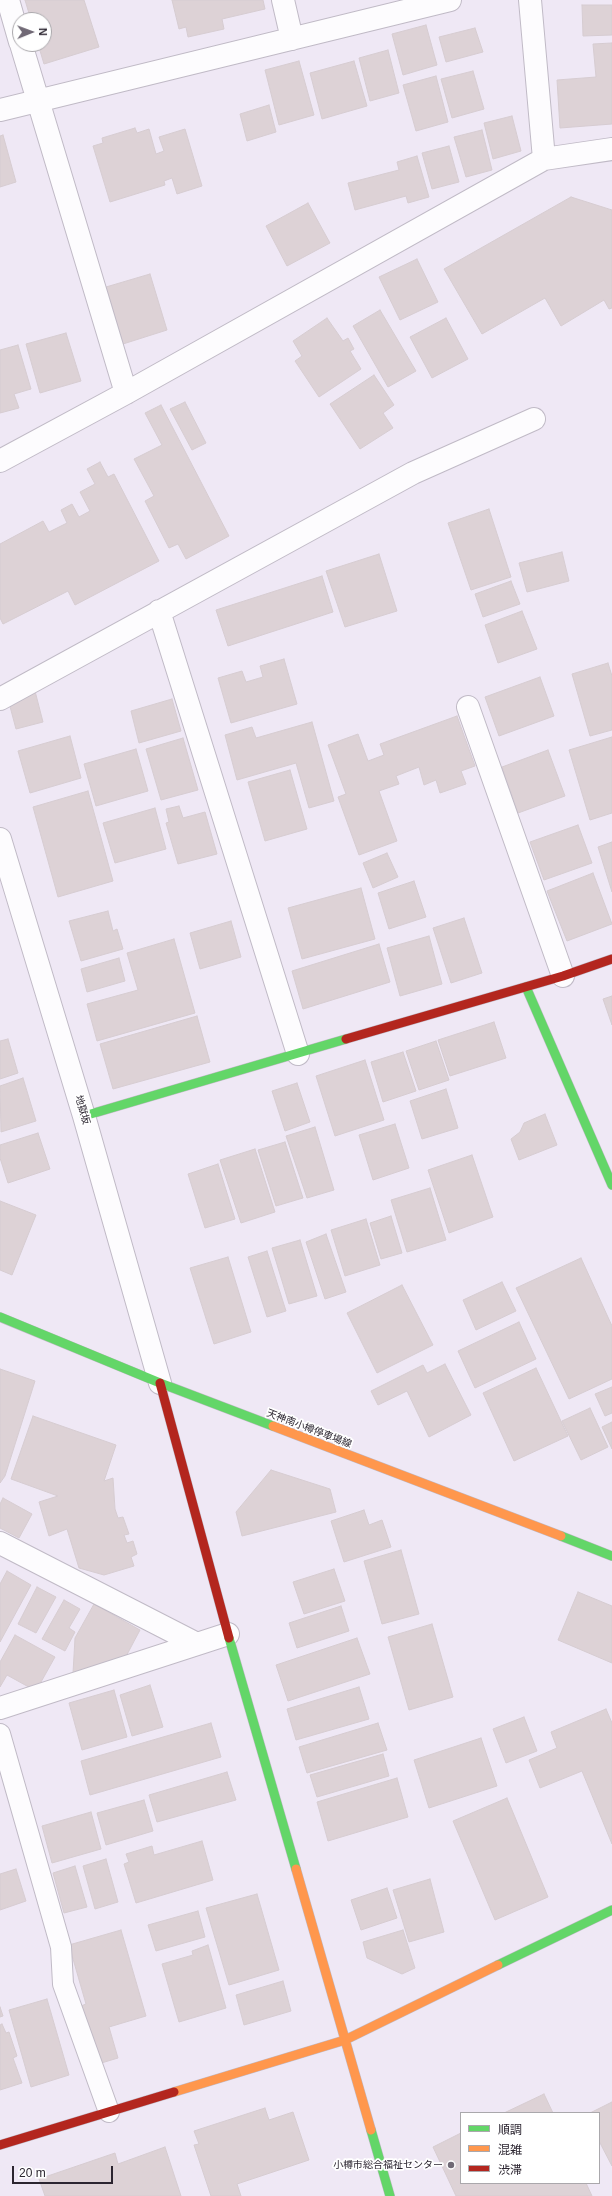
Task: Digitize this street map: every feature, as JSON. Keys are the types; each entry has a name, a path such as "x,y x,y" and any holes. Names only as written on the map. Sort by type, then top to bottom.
{"street":[{"path":"8,0 12,14"},
{"path":"283,0 292,39"},
{"path":"0,110 450,0"},
{"path":"530,0 544,159"},
{"path":"23,52 126,393"},
{"path":"0,461 126,393 544,159 612,149"},
{"path":"0,699 413,472 534,419"},
{"path":"160,611 298,1054"},
{"path":"468,707 563,976"},
{"name":"地獄坂","path":"0,839 84,1116 160,1383"},
{"path":"84,1116 563,976 612,959"},
{"path":"526,987 612,1185"},
{"name":"天神南小樽停車場線","path":"0,1317 160,1383 612,1556"},
{"path":"160,1383 228,1634 390,2196"},
{"path":"0,1543 197,1644"},
{"path":"0,1708 228,1634"},
{"path":"0,2145 345,2040 612,1910"}],"lane":[{"path":"0,1734 61,1947 63,1984 109,2112"}],"building":[{"path":"25,0 84,0 99,47 44,64 40,52 52,52 52,12 29,12"},
{"path":"172,0 263,0 265,9 222,19 224,29 188,37 186,27 179,29"},
{"path":"582,5 612,5 612,35 583,36"},
{"path":"426,25 437,65 403,75 392,34"},
{"path":"475,28 483,52 446,62 439,37"},
{"path":"612,43 612,124 560,128 557,80 596,77 593,44"},
{"path":"388,50 399,93 370,101 359,58"},
{"path":"299,61 314,115 279,125 265,70"},
{"path":"354,61 367,106 322,119 310,73"},
{"path":"473,71 484,109 452,118 441,79"},
{"path":"436,76 448,122 416,131 403,85"},
{"path":"269,105 276,132 247,141 240,114"},
{"path":"512,116 521,151 493,159 484,123"},
{"path":"135,128 137,133 149,129 156,154 164,151 159,137 185,129 202,186 177,194 172,178 164,181 165,185 110,202 93,146 103,143 102,138"},
{"path":"482,130 492,170 466,177 454,137"},
{"path":"3,135 16,182 0,187 0,136"},
{"path":"449,146 459,182 432,189 422,153"},
{"path":"417,156 429,197 408,203 406,196 355,210 348,183 399,170 397,162"},
{"path":"571,197 612,210 612,308 609,309 604,300 561,326 545,298 482,334 444,269"},
{"path":"308,203 330,243 287,266 266,226"},
{"path":"417,259 438,302 400,320 379,277"},
{"path":"150,274 167,330 123,344 106,287"},
{"path":"380,310 416,371 388,387 353,326"},
{"path":"327,318 343,341 348,338 354,349 350,351 361,369 319,397 295,361 302,356 293,341"},
{"path":"446,318 468,359 432,378 410,337"},
{"path":"66,333 81,381 40,393 26,344"},
{"path":"18,345 31,389 14,394 19,408 0,413 0,350"},
{"path":"374,375 394,405 383,413 393,428 360,449 330,404"},
{"path":"185,402 206,443 192,450 170,409"},
{"path":"161,405 229,536 186,559 178,544 169,548 145,501 154,496 134,459 162,445 145,413"},
{"path":"100,462 108,477 114,474 159,561 75,605 68,591 3,624 0,618 0,544 43,521 49,532 67,523 61,510 72,504 79,517 90,511 80,492 95,484 87,469"},
{"path":"489,509 511,577 471,590 448,523"},
{"path":"562,552 569,581 527,592 519,563"},
{"path":"379,554 397,611 345,627 326,571"},
{"path":"322,576 333,612 228,646 216,610"},
{"path":"511,581 520,604 483,617 475,594"},
{"path":"522,611 537,649 498,663 485,625"},
{"path":"284,659 297,704 231,723 218,678 242,671 246,682 263,677 260,666"},
{"path":"608,663 612,676 612,730 590,736 572,674"},
{"path":"540,677 554,716 499,736 485,697"},
{"path":"35,691 43,722 16,729 8,699"},
{"path":"172,699 181,731 139,743 131,711"},
{"path":"457,716 475,766 461,771 466,784 440,793 436,780 424,785 419,767 396,776 399,784 379,791 397,841 359,855 338,797 346,794 328,745 358,734 368,761 384,755 380,744"},
{"path":"312,722 334,801 309,808 296,763 237,780 225,735 252,727 256,738"},
{"path":"70,736 81,778 30,793 18,751"},
{"path":"612,737 612,813 590,820 569,750"},
{"path":"183,738 198,790 161,800 146,749"},
{"path":"136,749 148,791 96,806 84,764"},
{"path":"548,750 565,796 518,813 502,767"},
{"path":"290,770 307,829 265,841 248,782"},
{"path":"88,791 113,881 58,897 33,807"},
{"path":"179,806 183,818 205,812 217,854 178,864 166,823 169,822 166,809"},
{"path":"155,808 166,849 115,863 103,823"},
{"path":"578,825 592,863 544,880 530,842"},
{"path":"612,842 612,892 598,847"},
{"path":"387,853 398,877 373,888 363,863"},
{"path":"593,873 612,924 567,941 547,891"},
{"path":"414,881 426,917 389,929 378,893"},
{"path":"361,888 375,939 302,959 288,908"},
{"path":"108,911 113,931 117,929 123,949 81,961 69,921"},
{"path":"464,918 482,973 451,983 433,928"},
{"path":"231,921 241,957 200,969 190,933"},
{"path":"429,936 442,984 400,996 387,948"},
{"path":"174,939 195,1013 97,1041 87,1004 138,990 127,953"},
{"path":"379,944 390,982 303,1009 292,971"},
{"path":"119,958 125,981 87,992 81,969"},
{"path":"612,996 612,1025 603,999"},
{"path":"197,1016 210,1062 113,1089 100,1044"},
{"path":"494,1022 506,1058 450,1076 438,1040"},
{"path":"8,1039 18,1073 0,1079 0,1041"},
{"path":"436,1041 449,1080 419,1090 406,1051"},
{"path":"403,1052 416,1091 383,1102 371,1062"},
{"path":"365,1060 384,1120 335,1136 316,1076"},
{"path":"23,1078 36,1121 1,1132 0,1086"},
{"path":"297,1083 310,1122 285,1131 272,1091"},
{"path":"446,1089 458,1128 422,1139 410,1101"},
{"path":"545,1114 557,1145 519,1160 511,1139 520,1132 524,1123"},
{"path":"395,1124 409,1168 373,1180 359,1135"},
{"path":"315,1127 334,1190 307,1198 286,1136"},
{"path":"38,1133 50,1169 8,1183 0,1158 0,1145"},
{"path":"285,1142 303,1198 276,1206 258,1150"},
{"path":"255,1149 275,1212 241,1223 220,1160"},
{"path":"472,1155 493,1217 449,1233 428,1170"},
{"path":"218,1164 235,1219 205,1228 188,1174"},
{"path":"430,1188 446,1240 407,1252 391,1200"},
{"path":"0,1201 36,1215 12,1275 0,1270"},
{"path":"391,1216 402,1253 381,1259 370,1223"},
{"path":"366,1219 380,1265 345,1276 331,1230"},
{"path":"326,1234 346,1292 325,1299 306,1242"},
{"path":"300,1240 317,1296 289,1304 272,1248"},
{"path":"267,1251 286,1311 267,1317 248,1257"},
{"path":"228,1257 251,1332 214,1344 190,1268"},
{"path":"581,1258 612,1326 612,1379 569,1399 516,1288"},
{"path":"502,1282 516,1311 476,1330 463,1300"},
{"path":"402,1285 433,1345 377,1373 347,1313"},
{"path":"519,1322 536,1359 475,1388 458,1351"},
{"path":"445,1364 471,1415 429,1437 407,1391 378,1405 371,1391 423,1365 427,1373"},
{"path":"536,1368 568,1436 514,1461 483,1393"},
{"path":"0,1369 35,1381 5,1476 0,1483"},
{"path":"612,1387 612,1413 605,1416 595,1394"},
{"path":"590,1408 608,1447 581,1460 562,1421"},
{"path":"33,1416 116,1445 104,1481 113,1478 115,1509 118,1518 123,1517 129,1534 124,1535 127,1543 133,1541 137,1554 131,1557 134,1566 104,1575 79,1568 67,1529 49,1536 39,1502 58,1496 11,1479"},
{"path":"612,1422 612,1449 602,1427"},
{"path":"271,1470 330,1489 336,1512 242,1536 236,1512"},
{"path":"3,1498 32,1514 19,1538 0,1528 0,1504"},
{"path":"364,1510 369,1525 382,1520 391,1547 344,1562 331,1521"},
{"path":"401,1550 419,1614 382,1624 364,1561"},
{"path":"334,1569 345,1601 304,1614 293,1582"},
{"path":"7,1571 31,1585 0,1642 0,1584"},
{"path":"37,1587 56,1597 36,1633 18,1624"},
{"path":"578,1592 612,1606 612,1663 558,1640"},
{"path":"64,1600 80,1609 69,1628 75,1632 65,1651 42,1639"},
{"path":"94,1604 140,1630 122,1664 73,1673 75,1638"},
{"path":"341,1606 349,1631 297,1648 289,1623"},
{"path":"432,1624 453,1697 409,1710 388,1637"},
{"path":"15,1635 55,1657 36,1691 7,1675 0,1687 0,1662"},
{"path":"357,1638 370,1674 288,1701 276,1665"},
{"path":"150,1685 163,1727 132,1736 120,1695"},
{"path":"359,1687 369,1719 296,1740 287,1709"},
{"path":"114,1690 127,1737 82,1750 69,1703"},
{"path":"606,1709 612,1723 612,1844 582,1771 540,1788 529,1760 557,1748 551,1732"},
{"path":"524,1717 537,1751 506,1763 493,1729"},
{"path":"211,1723 221,1757 90,1795 81,1761"},
{"path":"378,1723 387,1750 307,1773 299,1747"},
{"path":"481,1738 497,1786 429,1808 414,1760"},
{"path":"383,1754 389,1776 317,1797 310,1775"},
{"path":"227,1772 236,1800 157,1822 149,1795"},
{"path":"397,1778 408,1817 328,1841 317,1802"},
{"path":"507,1798 548,1897 495,1920 453,1821"},
{"path":"144,1800 153,1831 106,1845 97,1813"},
{"path":"91,1812 101,1849 52,1863 42,1826"},
{"path":"202,1841 213,1880 136,1903 124,1864 129,1862 126,1854 152,1846 154,1855"},
{"path":"106,1859 118,1902 95,1909 83,1866"},
{"path":"75,1866 87,1907 64,1913 53,1873"},
{"path":"16,1869 26,1901 0,1910 0,1874"},
{"path":"430,1879 444,1932 409,1942 393,1890"},
{"path":"387,1888 397,1918 361,1930 351,1900"},
{"path":"257,1894 279,1970 229,1985 206,1908"},
{"path":"198,1911 205,1937 156,1951 148,1925"},
{"path":"121,1930 146,2016 109,2027 118,2058 98,2064 81,2006 86,2004 69,1945"},
{"path":"403,1930 415,1968 402,1974 367,1958 363,1942"},
{"path":"208,1945 226,2008 179,2022 162,1964 193,1955 192,1951"},
{"path":"283,1981 291,2011 244,2025 236,1995"},
{"path":"47,1999 69,2075 31,2087 9,2010"},
{"path":"0,2007 3,2016 0,2017"},
{"path":"2,2024 6,2033 9,2032 17,2056 13,2058 22,2083 0,2090 0,2025"},
{"path":"544,2094 553,2112 506,2112"},
{"path":"612,2102 612,2166 600,2143 600,2112 592,2112"},
{"path":"265,2108 269,2120 293,2112 309,2160 237,2184 241,2196 211,2196 194,2145 199,2144 194,2131"},
{"name":"小樽市総合福祉センター","path":"460,2134 460,2184 586,2184 592,2196 456,2196 433,2147"},
{"path":"165,2147 181,2196 45,2196 39,2179 115,2153 118,2164"}],"traffic: fast":[{"path":"526,987 612,1185"},
{"path":"84,1116 346,1039"},
{"path":"0,1317 160,1383 273,1426"},
{"path":"561,1536 612,1556"},
{"path":"229,1638 296,1869"},
{"path":"498,1965 612,1910"},
{"path":"371,2130 390,2196"}],"traffic: slow":[{"path":"273,1426 561,1536"},
{"path":"296,1869 371,2130"},
{"path":"174,2092 345,2040 498,1965"}],"traffic: jam":[{"path":"346,1039 563,976 612,959"},
{"path":"160,1383 229,1638"},
{"path":"0,2145 174,2092"}],"place":[{"name":"小樽市総合福祉センター","path":"451,2165"}]}
